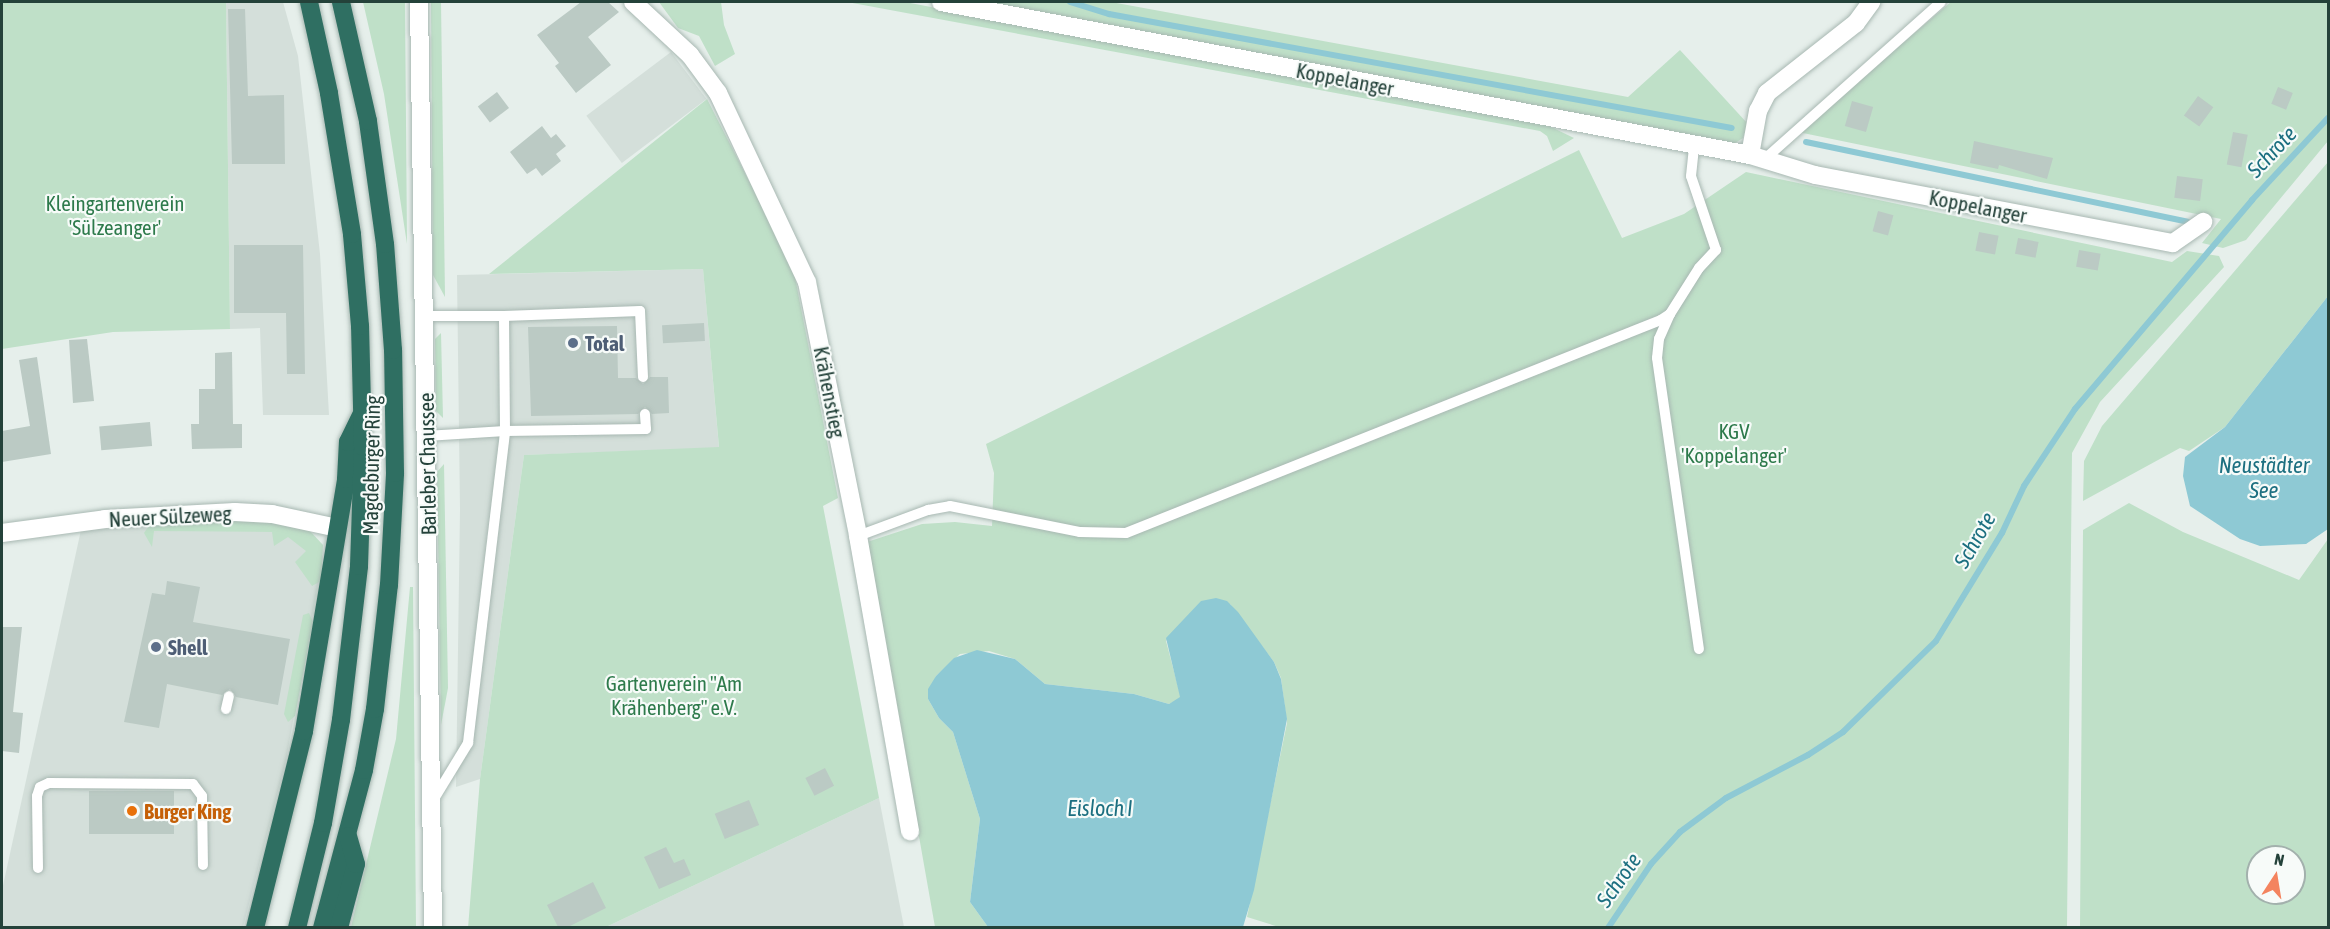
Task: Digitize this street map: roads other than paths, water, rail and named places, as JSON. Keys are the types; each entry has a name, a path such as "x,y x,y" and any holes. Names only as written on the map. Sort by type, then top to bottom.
{"highway":[{"name":"Magdeburger Ring","path":"297,927 329,793 351,641 359,566 363,411 348,205 329,93 309,2"},
{"name":"Magdeburger Ring","path":"322,927 364,770 379,682 391,559 396,404 390,296 378,192 361,86 341,2"},
{"path":"255,927 308,709 338,528 348,442 363,411"},
{"path":"339,927 356,864 347,833"}],"street":[{"name":"Barleber Chaussee","path":"418,2 434,927"},
{"name":"Krähenstieg","path":"633,2 690,55 718,93 797,255 812,300 858,536 910,831"},
{"name":"Koppelanger","path":"941,2 1694,146 1758,156 1815,176 2173,243 2203,222"},
{"path":"1758,156 1758,111 1767,93 1856,23 1871,2"},
{"name":"Neuer Sülzeweg","path":"2,533 96,520 235,512 272,514 338,528"}],"lane":[{"path":"1758,156 1941,2"},
{"path":"1694,146 1691,176 1716,250 1699,268 1670,314 1659,339 1658,358 1699,649"},
{"path":"425,316 504,316 640,311 643,377"},
{"path":"858,536 927,510 950,506 1088,534 1126,533 1670,314"},
{"path":"432,802 468,743 505,431 504,316"},
{"path":"426,436 505,431 646,429 645,414"},
{"path":"226,709 229,696"},
{"path":"38,868 37,794 49,783 193,784 202,796 203,865"}],"water":[{"name":"Neustädter See","path":"2328,296 2328,529 2306,544 2260,546 2240,539 2190,506 2183,476 2185,457 2225,427"},
{"name":"Eisloch I","path":"1216,598 1227,601 1238,612 1274,662 1281,679 1287,719 1254,890 1243,927 988,927 970,902 980,819 953,732 939,718 928,699 928,689 936,676 954,658 977,650 1015,659 1045,684 1134,694 1169,704 1180,697 1166,638 1201,601"}],"waterway":[{"path":"1070,2 1109,14 1732,128"},
{"name":"Schrote","path":"1608,928 1651,864 1680,832 1726,798 1808,755 1843,732 1936,641 2002,533 2024,486 2075,409 2252,200 2328,118"},
{"path":"1806,142 2188,222"}],"place":[{"name":"Total","path":"573,343"},
{"name":"Shell","path":"156,647"},
{"name":"Burger King","path":"132,811"}],"park label":[{"name":"Kleingartenverein 'Sülzeanger'","path":"115,215"},
{"name":"KGV 'Koppelanger'","path":"1734,443"},
{"name":"Gartenverein \"Am Krähenberg\" e.V.","path":"674,695"}]}
